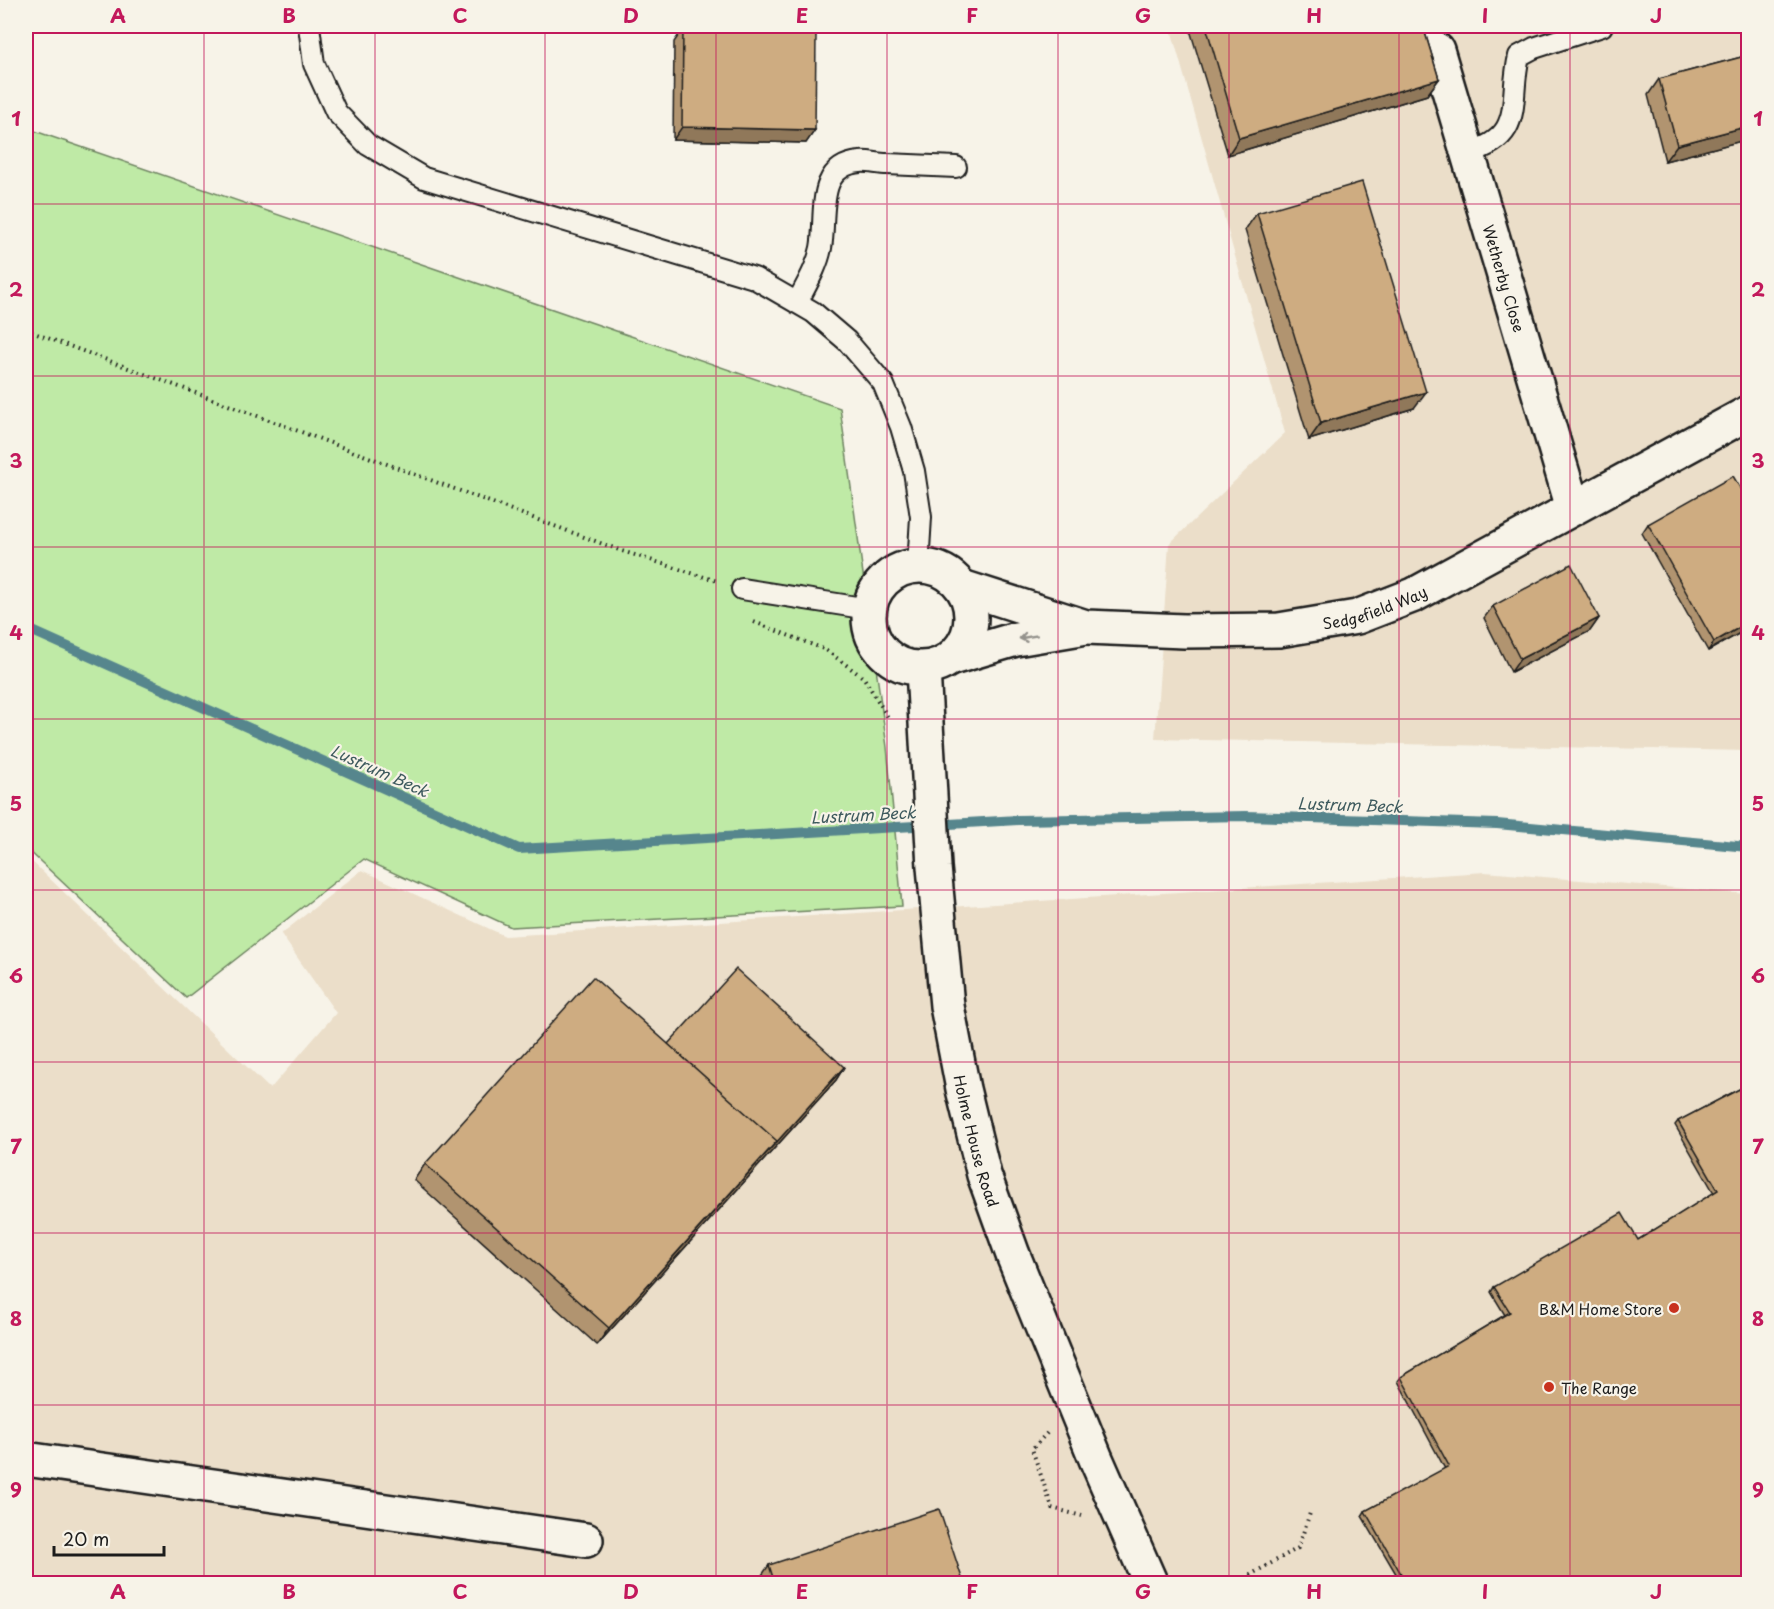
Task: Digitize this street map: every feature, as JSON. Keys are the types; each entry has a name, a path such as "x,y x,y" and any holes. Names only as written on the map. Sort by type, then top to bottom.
{"street":[{"name":"Wetherby Close","path":"1433,38 1573,508"},
{"name":"Sedgefield Way","path":"962,587 1086,627 1184,631 1279,630 1357,617 1414,595 1749,413"},
{"path":"938,663 961,648 968,635 972,617 968,600 962,587 948,574 935,568 918,566 901,569 886,579 876,591 869,609 869,625 873,638 883,654 898,664 938,663 1016,639 1086,627"},
{"name":"Holme House Road","path":"938,663 927,761 947,1006 963,1089 984,1175 1013,1255 1096,1459 1151,1584"},
{"path":"26,1459 586,1540"}],"lane":[{"path":"309,26 314,64 336,112 368,145 424,178 754,278 813,312 847,341 883,383 901,427 914,471 921,517 918,566"},
{"path":"1467,153 1483,149 1496,140 1509,126 1514,110 1519,56 1534,48 1602,26"},
{"path":"797,303 819,256 825,196 833,174 843,166 860,161 956,167"},
{"path":"742,589 869,609"}],"path":[{"path":"26,330 611,547 742,589 755,622 826,650 864,678 895,729"},
{"path":"1234,1584 1298,1548 1310,1513"}],"shaded area":[{"path":"1170,26 1748,26 1748,751 1155,739 1169,544 1285,433"},
{"path":"26,856 270,1089 336,1013 281,934 362,870 505,936 1485,872 1748,894 1748,1583 26,1583"}],"green space":[{"path":"26,128 840,408 887,747 902,906 511,927 364,859 186,998 26,848"}],"building":[{"path":"731,26 770,26 770,34 816,35 815,130 682,127 683,29 731,30"},
{"path":"1206,26 1423,26 1439,79 1239,138"},
{"path":"1749,55 1749,126 1677,145 1659,79"},
{"path":"1362,182 1426,392 1321,423 1257,213"},
{"path":"1733,476 1749,503 1749,622 1714,642 1648,524"},
{"path":"1571,564 1599,618 1520,659 1493,606"},
{"path":"736,969 844,1067 774,1145 777,1141 668,1044"},
{"path":"593,977 777,1141 609,1328 425,1164"},
{"path":"1749,1084 1749,1584 1407,1584 1365,1511 1449,1466 1401,1377 1510,1312 1494,1287 1622,1213 1638,1240 1718,1190 1678,1121"},
{"path":"939,1509 964,1584 775,1584 769,1565"}],"waterway":[{"name":"Lustrum Beck","path":"26,628 519,849 1018,820 1246,816 1497,824 1748,847"}],"place":[{"name":"B&M Home Store","path":"1674,1308"},
{"name":"The Range","path":"1549,1387"}]}
